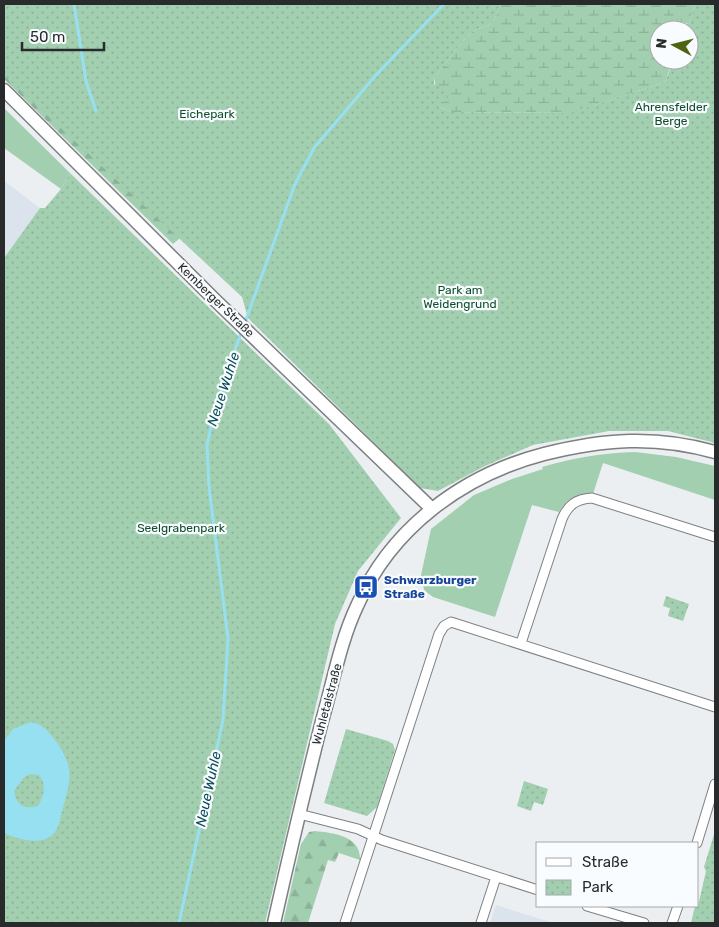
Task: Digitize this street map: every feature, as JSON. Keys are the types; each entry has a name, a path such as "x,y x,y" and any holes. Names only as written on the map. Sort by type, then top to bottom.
{"main road":[{"name":"Kemberger Straße","path":"4,90 221,306 431,508"},
{"name":"Wuhletalstraße","path":"274,923 299,814 342,647 357,605 384,559 413,524 444,498 499,470 534,457 587,444 632,440 676,444 715,452"}],"street":[{"path":"520,643 566,509 575,502 592,498 715,537"},
{"path":"345,923 442,629 451,622 715,707"},
{"path":"697,842 715,784"},
{"path":"299,814 344,825 382,840 536,889"},
{"path":"481,923 496,877"},
{"path":"591,907 644,923"},
{"path":"672,923 678,907"}],"shaded area":[{"path":"4,181 40,208 4,258"},
{"path":"496,905 505,908 554,923 490,923"}],"green space":[{"name":"Park am Weidengrund","path":"4,4 500,4 493,21 469,35 434,78 434,84 451,93 440,107 451,112 570,113 665,82 670,70 699,70 699,20 690,20 695,4 715,4 715,443 668,431 609,431 533,445 483,467 438,491 420,488 248,318 242,297 4,75"},
{"path":"500,4 695,4 690,20 649,20 649,70 669,70 665,82 571,113 451,112 440,107 434,78 469,35 479,28 490,24 497,14"},
{"path":"4,27 189,231 173,244 4,79"},
{"path":"4,108 70,173 61,189 4,148"},
{"name":"Seelgrabenpark","path":"70,173 329,424 401,518 358,571 335,624 265,923 4,923 4,258 40,208 45,208 61,189"},
{"path":"635,452 676,457 715,466 715,500 603,463 593,494 569,500 559,512 532,505 495,617 433,597 424,590 421,575 431,529 474,495 512,479 543,469 542,467 599,455"},
{"path":"666,596 689,604 683,621 668,616 670,608 663,606"},
{"path":"346,729 388,741 393,744 395,750 377,807 367,816 324,803"},
{"path":"524,781 548,789 543,805 534,802 531,811 517,806"},
{"path":"315,831 345,837 356,846 360,860 339,853 335,862 328,860 308,923 283,923 301,844 309,832"},
{"path":"715,831 715,923 691,923 695,907 699,907 706,871 704,867"}],"water":[{"path":"31,722 42,726 50,733 66,758 69,782 58,826 54,833 43,840 16,838 4,833 4,741 13,729","holes":["31,774 39,775 42,779 44,790 42,798 38,806 25,807 19,803 14,791 24,777"]}],"waterway":[{"path":"74,4 86,81 96,111"},
{"name":"Neue Wuhle","path":"244,325 295,184 314,148 376,75 444,4"},
{"name":"Neue Wuhle","path":"179,923 223,720 228,638 209,487 207,445 216,405 242,330"}],"place":[{"name":"Schwarzburger Straße","path":"366,587"}],"park label":[{"name":"Eichepark","path":"207,114"},
{"name":"Ahrensfelder Berge","path":"671,114"}]}
